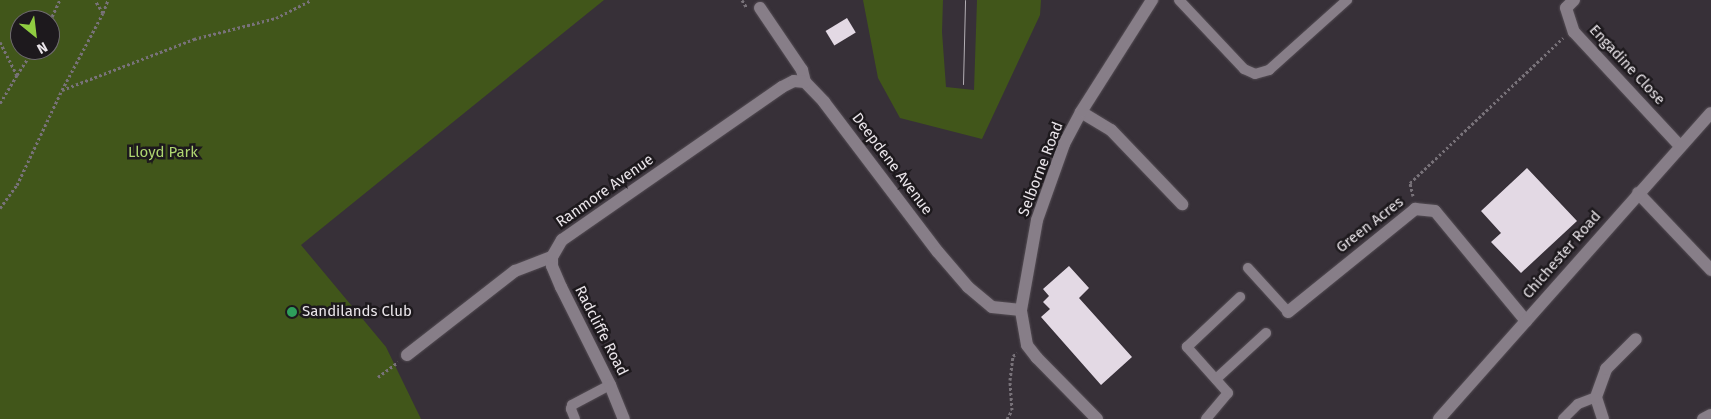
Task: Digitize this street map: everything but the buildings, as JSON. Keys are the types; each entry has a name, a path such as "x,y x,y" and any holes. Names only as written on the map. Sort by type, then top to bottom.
{"street":[{"name":"Selborne Road","path":"1027,345 1022,310 1037,220 1064,144 1081,112 1152,0"},
{"name":"Engadine Close","path":"1574,0 1566,8 1574,32 1680,146"},
{"name":"Deepdene Avenue","path":"760,8 802,70 805,82 824,102 938,252 968,287 992,307 1022,310"},
{"name":"Ranmore Avenue","path":"552,257 562,240 782,87 794,81 805,82"},
{"path":"1081,112 1112,130 1182,204"},
{"name":"Chichester Road","path":"1439,419 1711,113"},
{"path":"1638,193 1711,270"},
{"name":"Green Acres","path":"1288,312 1415,209 1435,211 1526,321"},
{"path":"407,355 515,271 542,259 552,257"},
{"name":"Radcliffe Road","path":"552,257 552,266 561,287 610,385 624,419"},
{"path":"1603,419 1596,397 1606,369 1636,339"},
{"path":"1027,345 1036,358 1098,419"},
{"path":"1702,419 1711,415"}],"lane":[{"path":"1179,0 1244,69 1255,74 1269,70 1347,0"},
{"path":"1248,268 1288,312"},
{"path":"1206,419 1228,393 1187,347 1240,297"},
{"path":"1216,379 1266,333"},
{"path":"575,419 571,410 572,405 610,385"},
{"path":"1563,419 1578,404 1596,397"}],"path":[{"path":"95,0 102,13"},
{"path":"0,208 17,185 62,90 108,0"},
{"path":"62,90 194,39 276,18 311,0"},
{"path":"1415,209 1410,183 1567,34 1578,35"},
{"path":"0,42 17,75"},
{"path":"0,104 27,60"},
{"path":"1007,419 1012,410 1010,380 1013,356 1027,345"},
{"path":"378,377 407,355"}],"green space":[{"name":"Lloyd Park","path":"0,0 604,0 301,245 386,347 421,419 0,419"},
{"path":"863,0 943,0 942,32 946,87 974,90 977,0 1041,0 1040,15 982,139 900,118 878,78"}],"tram line":[{"path":"963,84 965,0"}],"place":[{"name":"Sandilands Club","path":"292,312"}]}
